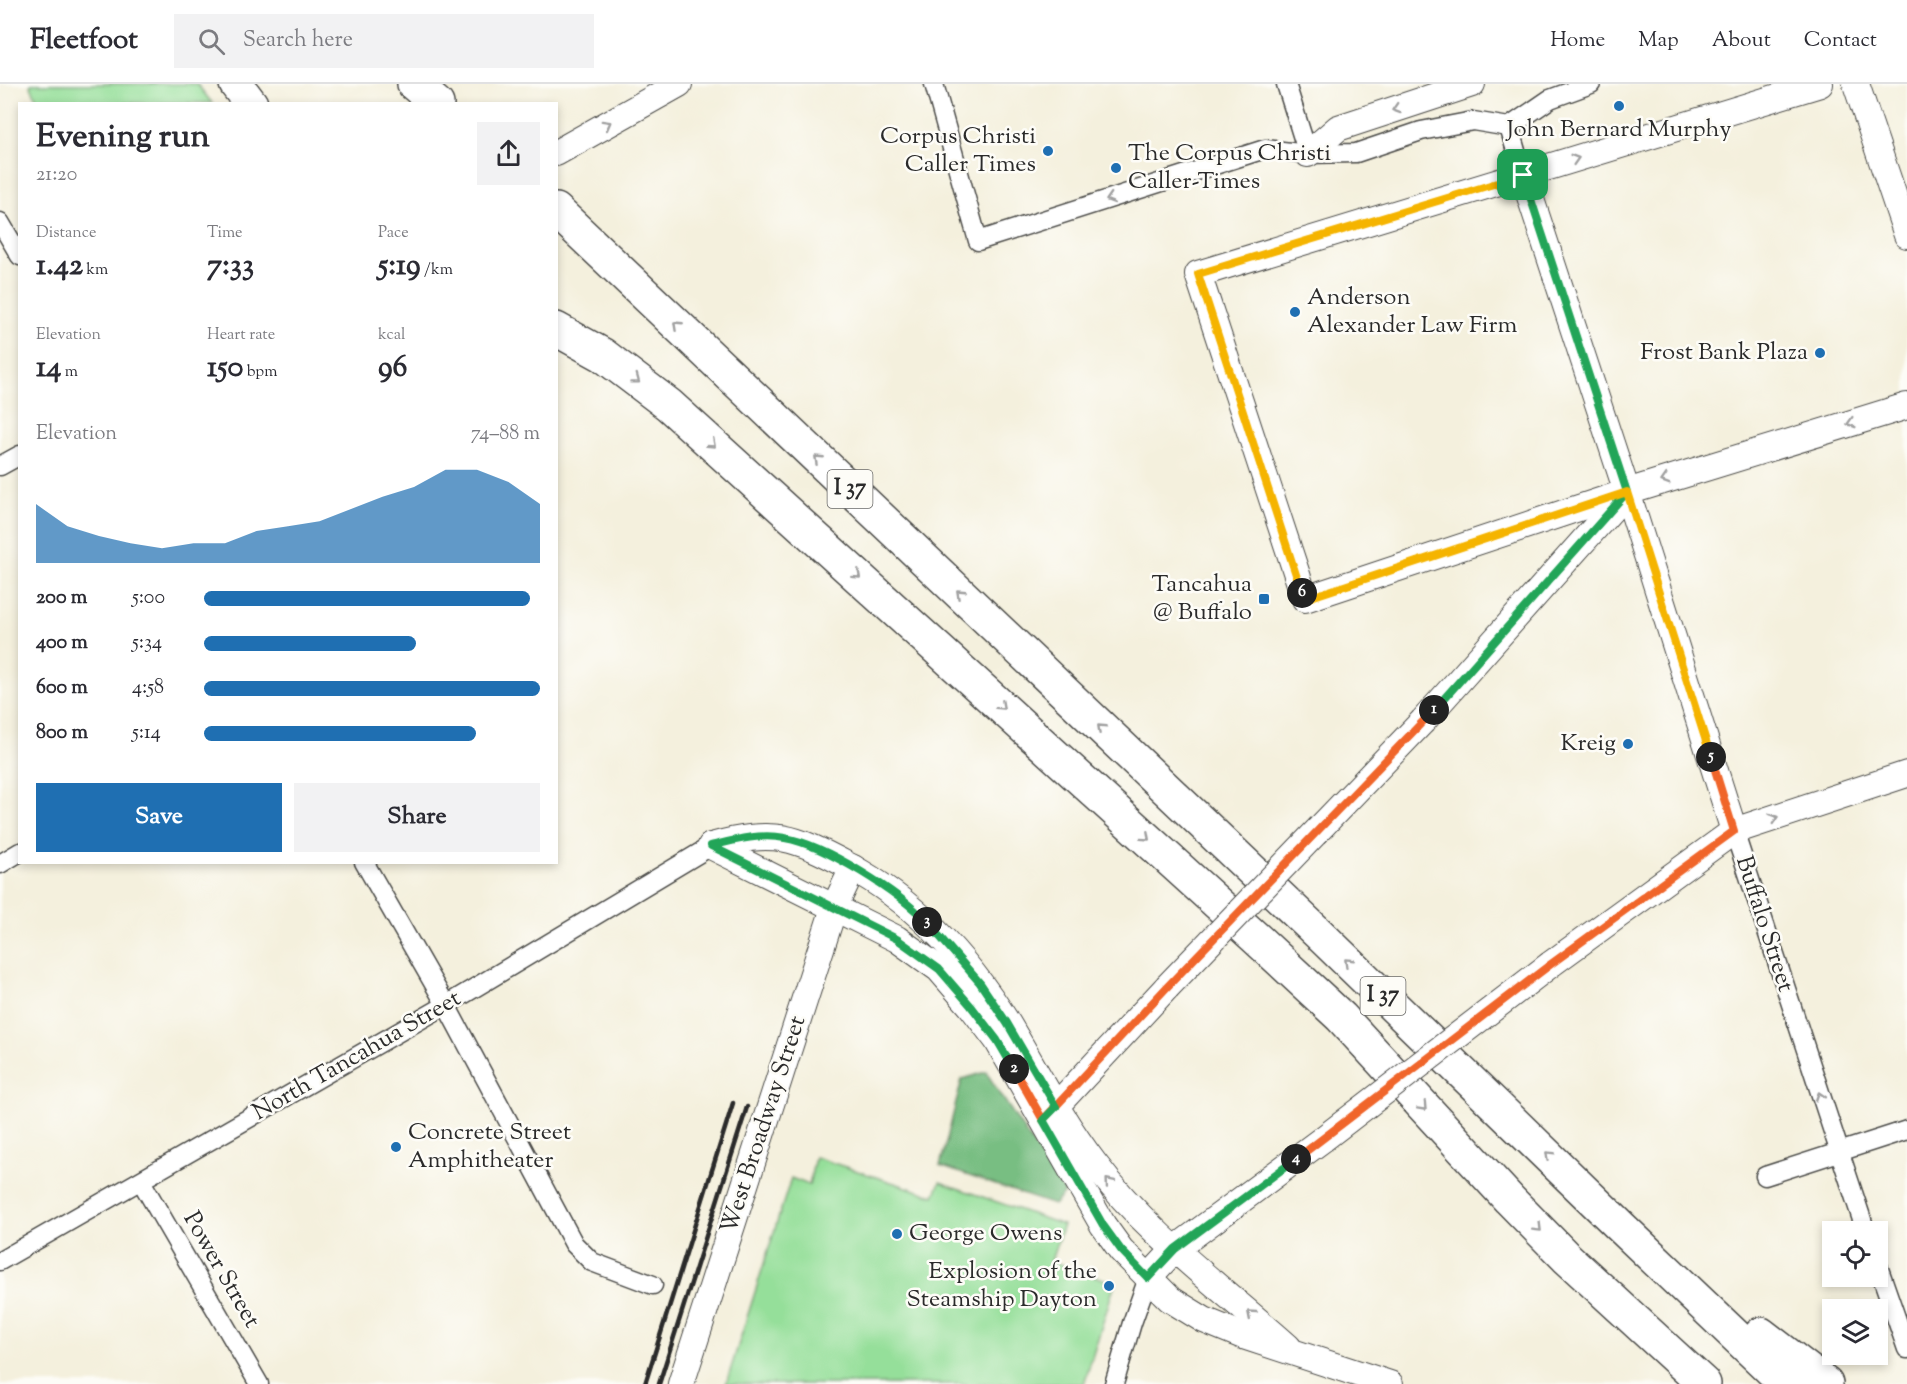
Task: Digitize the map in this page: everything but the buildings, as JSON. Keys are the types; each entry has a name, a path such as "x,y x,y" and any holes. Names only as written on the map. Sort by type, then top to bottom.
{"highway":[{"path":"236,84 250,102"},
{"path":"414,84 435,102"},
{"name":"I 37","path":"558,212 1318,933 1786,1384"},
{"name":"I 37","path":"558,330 603,355 669,405 1258,940 1341,1017 1509,1199 1566,1257 1704,1384"},
{"path":"1586,1192 1826,1384"},
{"path":"1566,1257 1634,1346 1670,1384"}],"main road":[{"path":"558,152 679,84"},
{"path":"1308,154 1338,128 1472,84"},
{"path":"1820,84 1198,274 1305,599 1627,492 1907,406"},
{"path":"1856,84 1907,235"},
{"name":"Buffalo Street","path":"1523,175 1627,492 1734,831"},
{"path":"1049,1113 1167,987 1423,722 1627,492"},
{"path":"1148,1278 1175,1249 1551,964 1734,831 1907,774"},
{"path":"711,846 740,839 783,837 810,845 892,891 914,909 952,950 980,983 1007,1023 1103,1225 1121,1250 1148,1278 1170,1299 1204,1320 1243,1336 1390,1384"},
{"path":"711,846 897,939 939,969 997,1040 1049,1113 1123,1199 1175,1249 1295,1353"},
{"name":"West Broadway Street","path":"681,1384 834,908 853,868"}],"street":[{"path":"934,84 978,241 1265,150 1308,154 1356,153 1421,131 1473,121 1509,127 1550,99 1591,84"},
{"path":"1286,84 1308,154"},
{"name":"Buffalo Street","path":"1509,127 1523,175"},
{"path":"0,222 18,252"},
{"path":"0,466 18,456"},
{"name":"Buffalo Street","path":"1734,831 1862,1221"},
{"name":"North Tancahua Street","path":"0,1261 446,1005 711,846"},
{"path":"0,864 18,853"},
{"path":"365,864 446,1005 574,1244 592,1262 653,1285"},
{"path":"1766,1176 1907,1130"},
{"name":"Power Street","path":"141,1181 259,1384"},
{"path":"1114,1384 1148,1278"},
{"path":"1885,1287 1907,1349"}],"green space":[{"path":"197,84 211,102 38,102 30,85"},
{"path":"986,1072 1065,1193 1054,1205 940,1166 962,1079"},
{"path":"815,1157 934,1196 940,1182 1063,1225 1051,1261 1115,1283 1084,1384 726,1384 791,1178 809,1185"}],"railway":[{"path":"645,1384 733,1103"},
{"path":"659,1384 747,1107"}],"place":[{"name":"John Bernard Murphy","path":"1619,106"},
{"name":"Corpus Christi Caller Times","path":"1048,151"},
{"name":"The Corpus Christi Caller-Times","path":"1116,168"},
{"name":"Anderson Alexander Law Firm","path":"1295,312"},
{"name":"Frost Bank Plaza","path":"1820,353"},
{"name":"Tancahua @ Buffalo","path":"1264,599"},
{"name":"Kreig","path":"1628,744"},
{"name":"Concrete Street Amphitheater","path":"396,1147"},
{"name":"George Owens","path":"897,1234"},
{"name":"Explosion of the Steamship Dayton","path":"1109,1286"}],"route":[{"path":"1523,175 1198,274 1305,599 1627,492 1734,831 1551,964 1175,1249 1148,1278 1121,1250 1103,1225 1043,1120 1056,1107 1007,1023 980,983 921,915 892,891 810,845 783,837 765,837 740,839 711,846 897,939 939,969 997,1040 1043,1120 1056,1107 1167,987 1423,722 1627,492 1523,175"}]}
